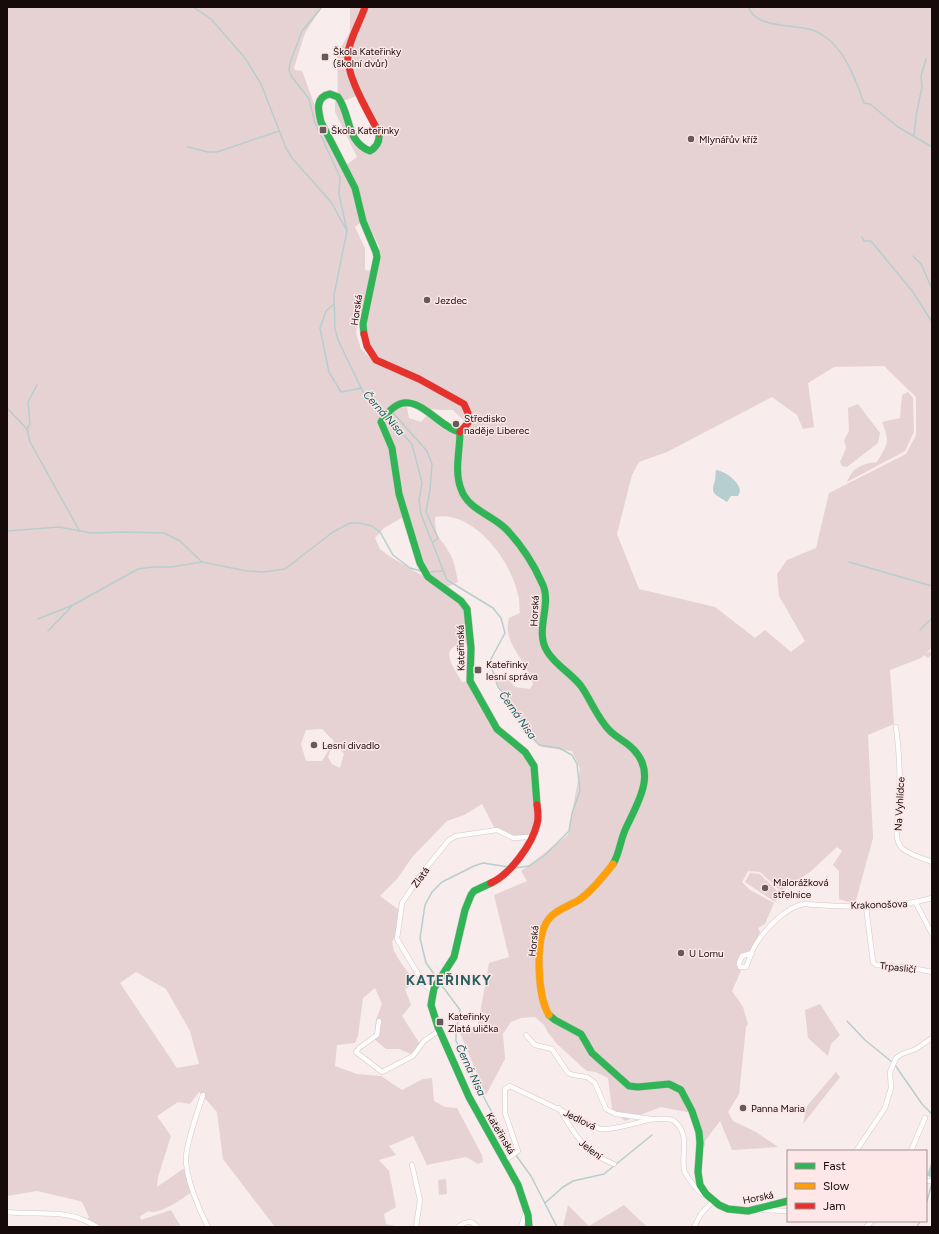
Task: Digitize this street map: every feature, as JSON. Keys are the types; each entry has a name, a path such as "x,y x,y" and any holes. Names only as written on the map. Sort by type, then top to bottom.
{"street":[{"name":"Horská","path":"365,7 348,53 349,64 352,76 379,133 380,141 374,149 370,151 359,147 355,141 341,102 336,96 329,94 322,96 318,102 318,111 324,129 356,189 363,221 376,247 377,257 362,324 364,340 376,360 428,384 464,404 468,413 468,423 460,432 461,446 458,475 461,490 470,504 489,516 506,530 543,584 546,594 542,635 544,645 557,662 579,683 602,723 612,733 631,745 639,758 644,778 641,800 622,836 616,859 586,894 553,914 545,922 542,936 540,970 542,997 548,1014 581,1034 590,1051 598,1060 612,1069 626,1084 636,1087 674,1085 682,1091 693,1113 699,1132 699,1180 701,1188 711,1199 720,1206 734,1211 761,1209 787,1201"},
{"name":"Kateřinská","path":"460,432 447,427 429,411 418,406 399,405 388,411 381,422 392,448 399,494 420,563 428,577 461,601 467,609 471,648 470,681 497,729 525,752 534,766 538,815 537,825 518,860 510,870 501,878 474,891 470,895 454,957 434,988 431,1000 440,1030 464,1086 479,1116 508,1158 530,1218 529,1227"},
{"name":"Na Vyhlídce","path":"896,727 900,758 901,786 896,826 897,840 902,848 932,862"},
{"name":"Zlatá","path":"434,988 424,984 397,939 402,904 422,873 449,840 456,836 496,830 513,838 530,837"},
{"name":"Krakonošova","path":"752,954 756,944 775,921 795,905 804,904 866,907 916,903 932,898"},
{"path":"916,903 932,934"},
{"name":"Trpasličí","path":"866,907 874,962 876,965 912,968 932,972"},
{"path":"379,1021 377,1035 359,1048 356,1052 382,1072 413,1056 424,1041 440,1030"},
{"path":"526,1035 535,1044 552,1049 568,1073 587,1077 594,1083 603,1104 610,1111 656,1119"},
{"path":"857,1150 885,1108 891,1088 890,1072 896,1058 921,1047 932,1038"},
{"name":"Jedlová","path":"508,1158 518,1151 505,1113 505,1089 510,1086 520,1089 600,1129 656,1119 668,1119 677,1124 683,1135 685,1148 685,1173 702,1194 711,1199"},
{"path":"203,1095 186,1158 194,1190 208,1227"},
{"name":"Jelení","path":"559,1108 578,1140 607,1161 614,1164"},
{"path":"911,1150 925,1118"},
{"path":"412,1165 420,1200 416,1227"},
{"path":"694,1227 711,1199"},
{"path":"521,1227 527,1209"},
{"path":"761,1209 768,1211 787,1211"},
{"path":"7,1212 22,1214 47,1212 77,1217 97,1227"},
{"path":"458,1227 469,1221 474,1222 478,1227"},
{"path":"866,1227 871,1223"}],"shaded area":[{"path":"7,7 322,7 305,33 294,68 295,70 302,71 315,106 353,190 361,222 355,227 365,248 365,270 372,271 364,308 359,316 356,333 361,349 374,362 418,381 462,405 466,413 465,422 453,410 439,410 395,404 384,411 380,418 390,449 403,517 384,528 375,538 380,549 426,578 460,603 465,610 469,643 453,647 449,656 451,662 462,682 468,682 495,731 523,753 532,767 536,815 530,834 520,836 508,834 495,829 482,804 464,815 447,821 413,856 397,879 380,896 399,910 395,936 392,942 394,951 416,983 405,989 411,1005 402,1016 420,1044 411,1054 399,1049 386,1049 374,1039 376,1020 382,1004 375,988 363,998 358,1036 355,1043 337,1045 335,1066 357,1074 381,1076 402,1090 423,1079 432,1078 434,1101 445,1107 457,1108 482,1155 483,1162 478,1164 466,1157 427,1165 413,1136 389,1146 396,1155 379,1160 389,1171 396,1207 384,1214 386,1224 400,1227 275,1227 223,1159 217,1112 199,1092 190,1104 178,1102 157,1116 171,1136 158,1177 157,1187 183,1169 186,1170 191,1192 164,1209 153,1212 149,1211 140,1216 141,1220 171,1210 181,1227 98,1227 87,1220 89,1217 82,1202 37,1191 7,1196","holes":["322,729 334,741 322,761 306,761 301,744 306,730","337,745 344,754 340,768 332,764 328,757 331,748","136,972 166,989 190,1031 199,1064 177,1068 120,983"]},
{"path":"350,7 363,7 346,52 359,95 343,101 338,94 337,54 350,32"},
{"path":"368,7 932,7 932,647 926,654 930,651 931,655 928,658 924,655 921,658 890,670 894,724 868,735 873,838 855,904 839,899 839,871 833,865 842,851 837,847 810,872 781,891 760,872 748,871 742,882 750,890 774,903 765,924 758,928 760,932 751,950 740,956 736,965 741,971 732,991 743,1007 748,1024 746,1027 739,1094 728,1112 733,1121 756,1132 778,1147 732,1150 720,1121 705,1141 705,1148 697,1114 661,1107 625,1121 612,1109 608,1078 596,1072 587,1071 582,1067 557,1044 544,1025 535,1017 521,1018 511,1022 503,1034 505,1059 486,1095 460,1033 478,1025 489,963 509,957 494,895 527,881 521,871 568,835 580,769 572,751 542,747 538,744 507,701 493,672 509,680 515,687 530,689 533,684 530,675 509,636 509,618 520,613 519,599 508,567 499,554 477,530 463,521 449,517 435,517 437,535 452,557 458,582 447,587 430,575 422,562 402,494 395,447 385,424 385,419 394,409 407,407 409,418 421,422 428,414 445,430 461,435 471,424 471,412 377,358 363,340 380,257 379,246 366,220 346,165 357,157 335,112 335,98 343,113 350,138 355,145 361,151 370,154 377,150 382,142 382,132 368,105 351,62 352,49","holes":["884,366 916,397 916,435 906,454 829,493 816,548 787,560 777,574 779,596 805,641 791,652 765,630 755,638 715,607 639,589 617,534 632,475 639,462 667,452 772,397 797,415 803,429 814,427 808,383 834,367"]},
{"path":"908,392 913,398 914,432 905,451 847,482 852,473 862,465 877,462 887,443 882,422 900,418 902,395"},
{"path":"858,404 880,433 878,443 847,467 842,466 840,462 846,448 844,440 849,431 848,408"},
{"name":"Malorážková střelnice","path":"750,873 760,874 781,895 775,902 745,882"},
{"path":"820,1004 840,1035 831,1044 828,1056 808,1038 805,1010"},
{"path":"836,1072 840,1077 803,1124 807,1106"},
{"path":"446,1179 447,1194 439,1195 438,1180"},
{"path":"568,1205 589,1226 624,1205 647,1227 563,1227"}],"water":[{"path":"716,470 725,473 734,480 740,492 738,496 731,496 727,502 715,494 713,489"},
{"path":"932,1161 932,1178 927,1175"}],"waterway":[{"path":"193,7 211,19 245,58 261,84 286,148 292,158 331,202 346,229"},
{"name":"Černá Nisa","path":"322,7 302,31 290,63 289,70 292,77 309,99 315,123 340,177 339,194 347,231 334,295 335,329 338,340 363,392 383,413"},
{"path":"748,7 754,15 762,21 771,24 804,28 815,31 832,42 849,66 864,103 870,104 898,127 932,147"},
{"path":"914,135 922,87 921,76 926,59"},
{"path":"188,147 208,152 217,152 279,131"},
{"path":"862,237 864,241 871,241 913,292 932,322"},
{"path":"913,256 921,264 932,289"},
{"path":"334,304 326,311 320,328 329,372 341,392 362,388"},
{"path":"27,429 30,424 28,402 37,385"},
{"path":"7,408 27,429 30,442 79,530"},
{"path":"390,414 394,414 427,451 432,464 430,490 426,512 438,538 433,542"},
{"name":"Černá Nisa","path":"387,418 412,444 422,483 419,500 421,514 447,580 493,608 501,618 505,633 491,659 492,669 498,687 513,705 531,736 539,745 559,748 572,755 577,764 580,791 572,813 569,831 544,856 529,866 515,868"},
{"path":"7,531 59,527 91,533 164,533 180,541 202,562 247,571 264,572 285,569 333,532 350,523 359,523 372,526 380,532 393,555 410,568 421,571"},
{"path":"38,619 73,605 138,569 171,567 202,562"},
{"path":"849,562 932,586"},
{"path":"429,572 443,571"},
{"path":"48,631 72,606"},
{"path":"920,630 932,618"},
{"name":"Černá Nisa","path":"437,978 426,963 420,938 425,905 432,892 442,882 483,863 509,867"},
{"name":"Černá Nisa","path":"440,983 460,1010 456,1041 482,1094 513,1151 531,1176 557,1227"},
{"path":"847,1021 865,1040 892,1062"},
{"path":"895,1065 922,1104 932,1114"},
{"path":"545,1203 563,1187 573,1181 604,1174 652,1135"},
{"path":"927,1200 932,1183"},
{"path":"917,1227 920,1222"}],"traffic: fast":[{"path":"364,334 363,324 377,257 363,221 355,188 321,122 319,113 320,101 322,98 330,94 338,97 353,135 362,147 370,151 374,148 378,144 379,133"},
{"path":"460,432 450,428 431,414 412,403 402,403 392,409 381,422 392,448 399,494 420,563 428,577 461,601 467,609 471,648 470,681 497,729 525,752 534,766 537,805"},
{"path":"460,432 458,475 464,496 475,507 507,530 527,555 542,583 546,600 542,634 547,651 554,661 581,686 605,726 631,747 641,759 644,769 643,789 624,833 613,864"},
{"path":"491,883 474,891 471,895 465,910 454,957 434,988 431,1005 438,1027 469,1097 518,1185 528,1215 529,1227"},
{"path":"549,1015 555,1020 581,1034 592,1053 629,1086 638,1087 669,1084 681,1090 692,1111 699,1132 700,1143 698,1172 700,1185 706,1194 719,1205 728,1209 748,1211 787,1201"}],"traffic: slow":[{"path":"549,1015 542,995 539,967 539,953 544,928 548,920 554,914 562,908 579,900 588,892 613,864"}],"traffic: jam":[{"path":"365,7 351,42 348,53 348,62 354,83 379,133"},
{"path":"364,334 367,346 376,360 419,379 464,404 468,413 468,423 460,432"},
{"path":"491,883 506,873 525,850 538,822 537,805"}],"place":[{"name":"Škola Kateřinky (školní dvůr)","path":"325,57"},
{"name":"Škola Kateřinky","path":"323,130"},
{"name":"Mlynářův kříž","path":"691,139"},
{"name":"Jezdec","path":"427,300"},
{"name":"Středisko naděje Liberec","path":"456,424"},
{"name":"Kateřinky lesní správa","path":"478,670"},
{"name":"Lesní divadlo","path":"314,745"},
{"name":"Malorážková střelnice","path":"765,888"},
{"name":"U Lomu","path":"681,953"},
{"name":"Kateřinky Zlatá ulička","path":"440,1022"},
{"name":"Panna Maria","path":"743,1108"}],"district":[{"name":"KATEŘINKY","path":"449,980"}]}
